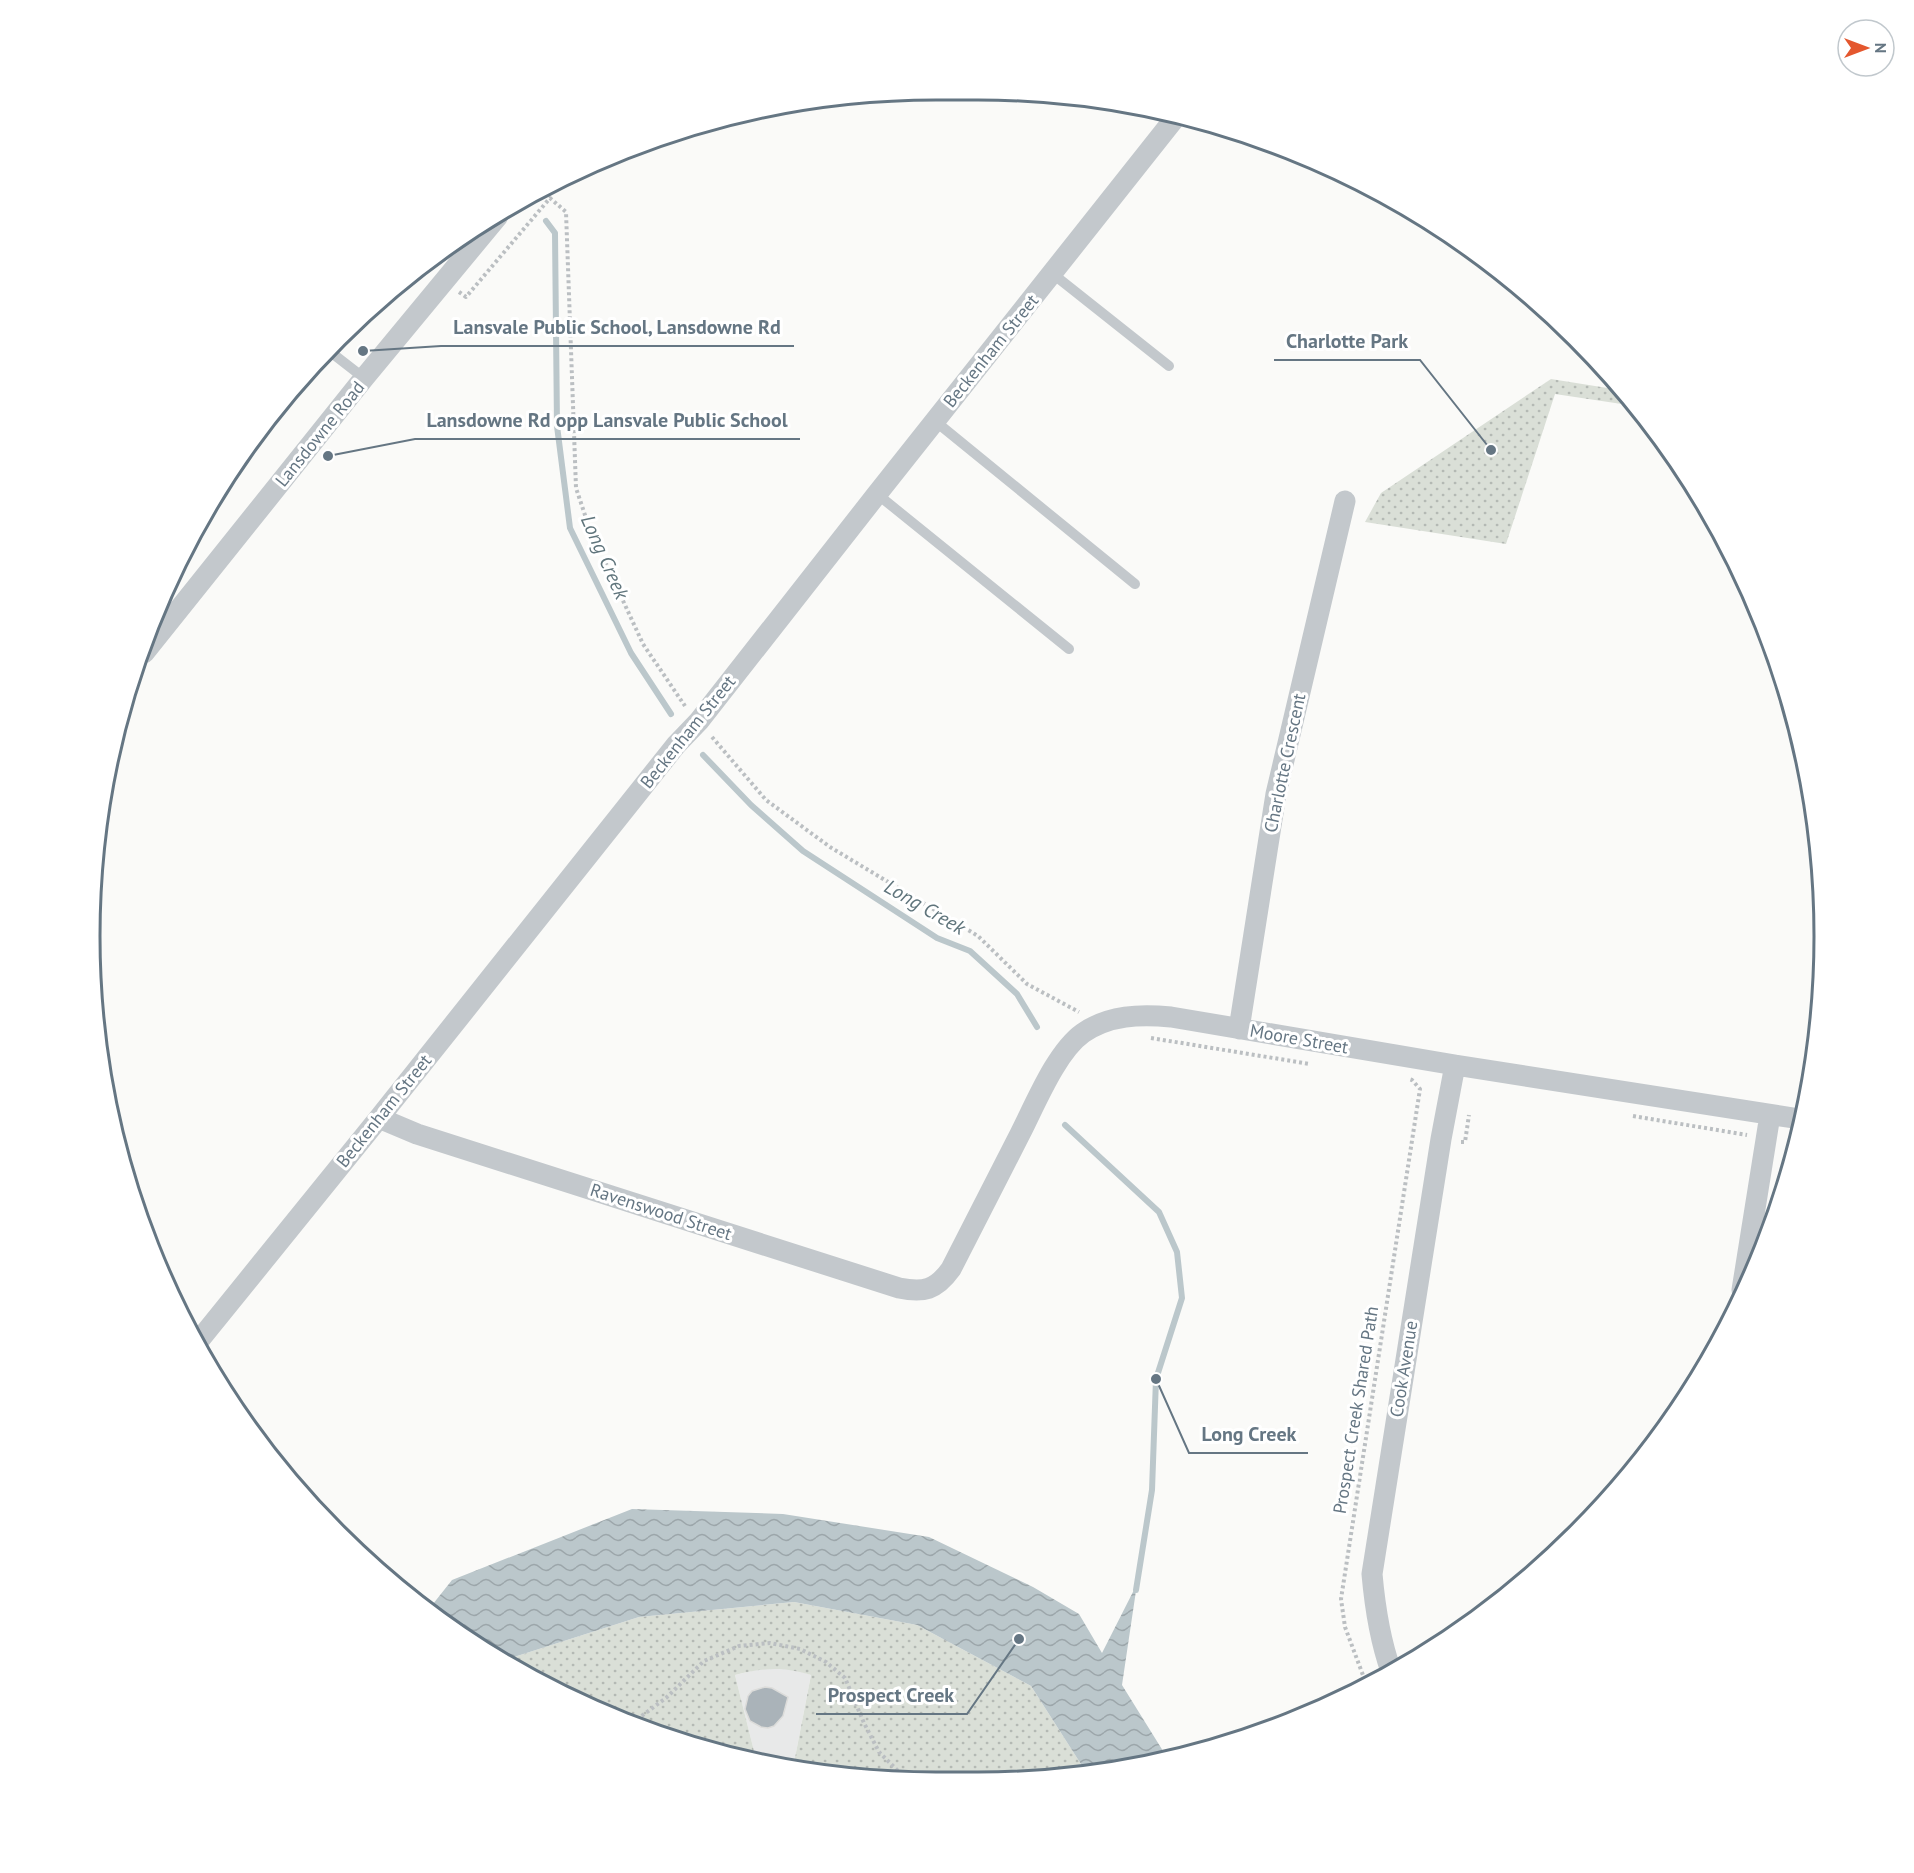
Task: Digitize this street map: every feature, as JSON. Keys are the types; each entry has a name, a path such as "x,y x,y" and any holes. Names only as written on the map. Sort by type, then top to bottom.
{"street":[{"name":"Beckenham Street","path":"203,1335 668,755 699,721 1171,124"},
{"name":"Lansdowne Road","path":"156,638 364,378 483,234"},
{"name":"Charlotte Crescent","path":"1239,1029 1276,794 1345,501"},
{"name":"Moore Street","path":"943,1280 951,1269 1054,1068 1068,1047 1081,1034 1108,1021 1128,1016 1149,1015 1793,1118"},
{"name":"Cook Avenue","path":"1388,1664 1383,1650 1372,1574 1439,1151 1455,1065"},
{"path":"1746,1265 1770,1114"},
{"name":"Ravenswood Street","path":"379,1118 417,1134 899,1288 916,1291 930,1289 943,1280"}],"lane":[{"path":"1053,274 1169,366"},
{"path":"335,356 364,378"},
{"path":"934,421 1135,584"},
{"path":"877,494 1069,649"}],"path":[{"path":"466,297 550,198 566,212 576,488 589,527 643,644 680,699"},
{"path":"712,738 766,800 830,848 978,936 1027,984 1082,1013"},
{"path":"1146,1037 1320,1065"},
{"name":"Prospect Creek Shared Path","path":"1364,1677 1344,1627 1341,1599 1420,1089 1412,1080 1401,1078"},
{"path":"640,1717 666,1698 704,1661 739,1646 770,1643 800,1648 826,1662 845,1678 879,1752 898,1771"}],"shaded area":[{"path":"1551,379 1609,388 1621,404 1555,394 1506,544 1365,522 1381,493"},
{"path":"794,1602 917,1625 1031,1686 1082,1766 1032,1771 882,1771 795,1760 811,1675 791,1670 773,1669 735,1675 754,1752 668,1728 617,1709 514,1657 639,1617"},
{"path":"764,1668 793,1669 811,1675 795,1760 754,1752 735,1675"}],"water":[{"path":"632,1509 783,1514 929,1537 1033,1587 1079,1614 1102,1653 1137,1584 1122,1685 1163,1751 1082,1766 1031,1686 917,1625 794,1602 639,1617 514,1657 472,1632 433,1604 452,1580"}],"building":[{"path":"765,1687 772,1688 788,1697 783,1716 774,1726 768,1728 750,1721 745,1709 748,1696 752,1691"}],"waterway":[{"name":"Long Creek","path":"546,221 555,233 557,426 570,528 631,653 671,714"},
{"name":"Long Creek","path":"703,755 751,805 803,851 937,938 970,951 1017,994 1037,1027"},
{"name":"Long Creek","path":"1065,1125 1159,1212 1177,1252 1182,1298 1156,1379 1152,1490 1136,1590"}],"place":[{"name":"Lansvale Public School, Lansdowne Rd","path":"363,351"},
{"name":"Charlotte Park","path":"1491,450"},
{"name":"Lansdowne Rd opp Lansvale Public School","path":"328,456"},
{"name":"Long Creek","path":"1156,1379"},
{"name":"Prospect Creek","path":"1019,1639"}]}
